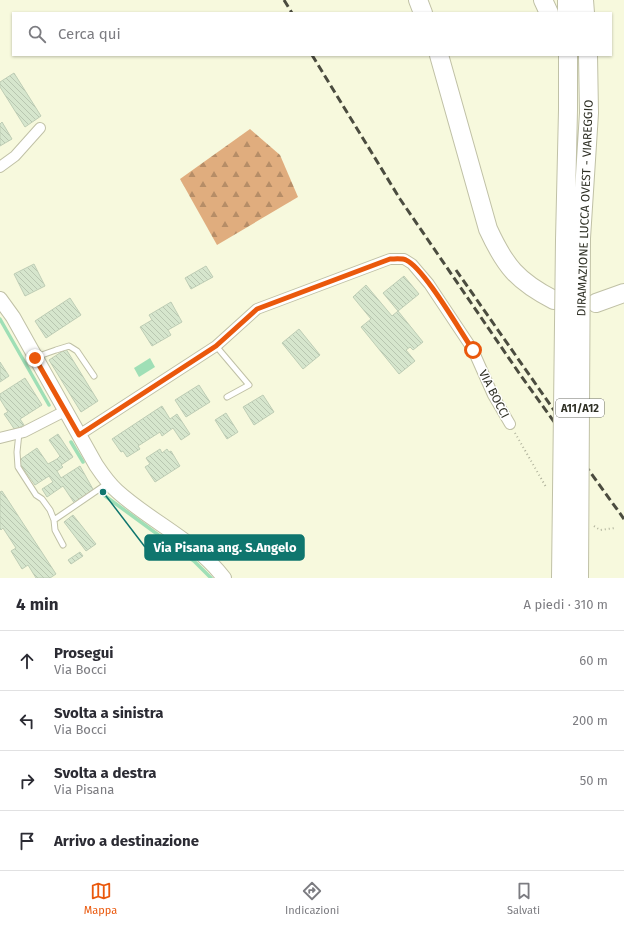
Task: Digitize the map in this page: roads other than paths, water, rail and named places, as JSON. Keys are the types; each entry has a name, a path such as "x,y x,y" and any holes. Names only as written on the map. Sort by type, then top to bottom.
{"highway":[{"path":"418,0 423,12"},
{"path":"543,0 549,12"},
{"path":"567,0 567,12"},
{"path":"584,0 585,12"},
{"path":"439,56 488,228 497,248 516,275 530,287 554,300"},
{"path":"562,56 568,110"},
{"name":"DIRAMAZIONE LUCCA OVEST - VIAREGGIO","path":"568,56 579,578"},
{"name":"DIRAMAZIONE LUCCA OVEST - VIAREGGIO","path":"561,578 573,239 589,113 588,56"},
{"path":"596,302 624,293"}],"main road":[{"path":"0,298 13,318 96,465 108,482 116,491 199,552 211,562 224,578"}],"street":[{"path":"0,167 15,156 40,128"},
{"name":"VIA BOCCI","path":"79,435 216,346 257,309 390,259 404,259 412,264 429,284 473,350 493,395 510,424"},
{"path":"0,438 24,432 65,411"}],"lane":[{"path":"35,358 69,346 77,351 94,376"},
{"path":"216,346 249,385 227,397"},
{"path":"19,433 17,452 18,466 36,495 42,499 50,510 54,520 55,530 63,545"},
{"path":"54,520 108,482"}],"waterway":[{"path":"0,319 49,405"},
{"path":"71,442 83,462"},
{"path":"101,493 194,561 211,578"}],"railway":[{"path":"284,0 291,12"},
{"path":"313,56 400,199 519,373 624,519"},
{"path":"456,270 572,436"}],"place":[{"name":"Via Pisana ang. S.Angelo","path":"103,492"}]}
